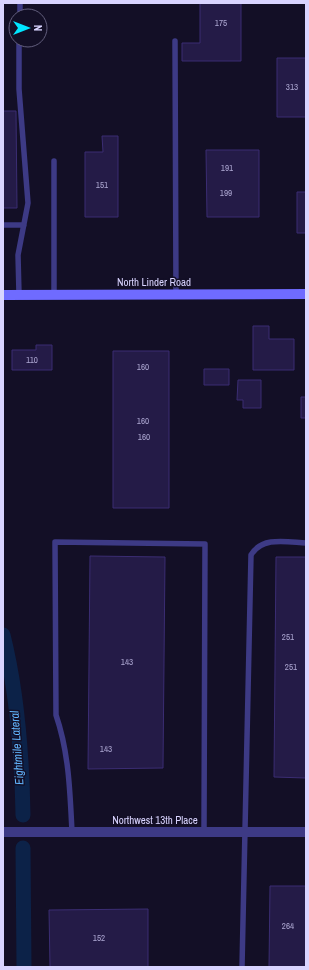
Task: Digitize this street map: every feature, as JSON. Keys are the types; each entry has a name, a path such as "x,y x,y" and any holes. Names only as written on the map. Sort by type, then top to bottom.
{"main road":[{"name":"North Linder Road","path":"3,295 306,294"}],"street":[{"name":"Northwest 13th Place","path":"3,832 306,832"}],"lane":[{"path":"175,41 176,294"},
{"path":"19,48 19,89 28,203 18,255 19,294"},
{"path":"54,161 54,294"},
{"path":"3,225 24,226"},
{"path":"72,832 69,769 62,732 56,715 54,542 206,544 204,832"},
{"path":"242,967 251,555 255,548 263,543 306,543"}],"building":[{"path":"200,3 241,3 241,61 182,61 182,43 200,43"},
{"path":"277,58 306,58 306,117 277,117"},
{"path":"3,111 16,111 17,208 3,208"},
{"path":"102,136 118,136 118,217 85,217 85,152 103,152"},
{"path":"206,150 259,150 259,217 207,217"},
{"path":"297,192 306,192 306,233 297,233"},
{"path":"253,326 269,326 269,339 294,339 294,370 253,370"},
{"path":"36,345 52,345 52,370 12,370 12,350 36,350"},
{"path":"113,351 169,351 169,508 113,508"},
{"path":"204,369 229,369 229,385 204,385"},
{"path":"238,380 261,380 261,408 243,408 243,400 237,400"},
{"path":"301,397 306,397 306,418 301,418"},
{"path":"90,556 165,557 163,768 88,769"},
{"path":"276,557 306,557 306,778 274,777"},
{"path":"270,886 306,886 306,967 269,967"},
{"path":"148,909 148,967 50,967 49,910"}],"waterway":[{"name":"Eightmile Lateral","path":"3,635 12,679 18,724 23,815"},
{"name":"Eightmile Lateral","path":"23,848 24,967"}]}
